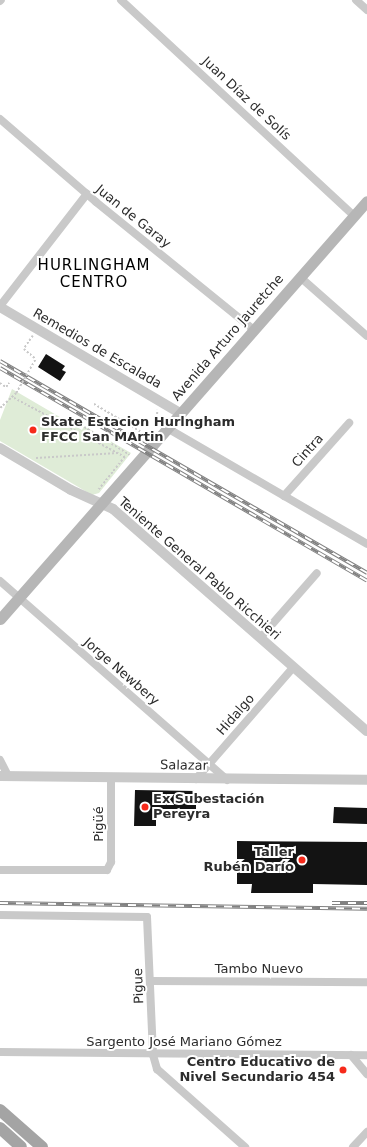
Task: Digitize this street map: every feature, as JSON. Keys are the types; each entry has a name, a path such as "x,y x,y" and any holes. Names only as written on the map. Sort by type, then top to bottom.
{"main road":[{"name":"Avenida Arturo Jauretche","path":"0,619 104,503 180,413 367,202"},
{"path":"0,1110 42,1147"},
{"path":"0,1128 21,1147"}],"street":[{"name":"Juan Díaz de Solís","path":"121,0 354,216"},
{"path":"356,0 367,10"},
{"name":"Juan de Garay","path":"0,119 87,194 254,330"},
{"path":"0,306 87,194"},
{"path":"300,277 367,336"},
{"name":"Remedios de Escalada","path":"0,306 180,413"},
{"name":"Cintra","path":"284,496 349,423"},
{"path":"167,428 367,544"},
{"name":"Teniente General Pablo Ricchieri","path":"0,448 19,460 113,509 293,668 367,731"},
{"path":"260,638 317,573"},
{"name":"Jorge Newbery","path":"0,581 227,780"},
{"name":"Hidalgo","path":"196,779 293,668"},
{"path":"0,760 4,776"},
{"name":"Salazar","path":"4,776 227,780 367,780"},
{"name":"Pigüé","path":"0,870 107,870 111,862 110,778"},
{"name":"Pigue","path":"0,915 147,917 153,1055"},
{"name":"Tambo Nuevo","path":"150,981 367,982"},
{"name":"Sargento José Mariano Gómez","path":"0,1052 153,1055 367,1055"},
{"path":"153,1055 157,1068 245,1147"},
{"path":"351,1055 367,1074"},
{"path":"353,1147 367,1132"}],"path":[{"path":"0,408 16,393 36,359 24,349 34,335"},
{"path":"0,383 6,387 9,383"},
{"path":"14,398 125,457 97,491 104,503"},
{"path":"94,404 156,441 157,406"},
{"path":"81,425 139,460"},
{"path":"19,460 118,453"}],"green space":[{"path":"12,389 82,430 84,426 131,453 99,493 92,495 0,441 0,420"}],"building":[{"path":"46,354 65,366 62,370 66,372 60,381 38,367"},
{"path":"135,790 196,791 196,809 156,809 156,826 134,826"},
{"path":"334,807 367,808 367,824 333,823"},
{"name":"Taller Rubén Darío","path":"237,841 367,842 367,885 313,884 313,893 251,893 252,884 237,884"}],"railway":[{"path":"0,361 367,573"},
{"path":"0,368 367,581"},
{"path":"0,903 367,909"},
{"path":"332,903 367,903"}],"place":[{"name":"Skate Estacion Hurlngham FFCC San MArtin","path":"33,430"},
{"name":"Ex Subestación Pereyra","path":"145,807"},
{"name":"Taller Rubén Darío","path":"302,860"},
{"name":"Centro Educativo de Nivel Secundario 454","path":"343,1070"}],"district":[{"name":"HURLINGHAM CENTRO","path":"94,274"}]}
